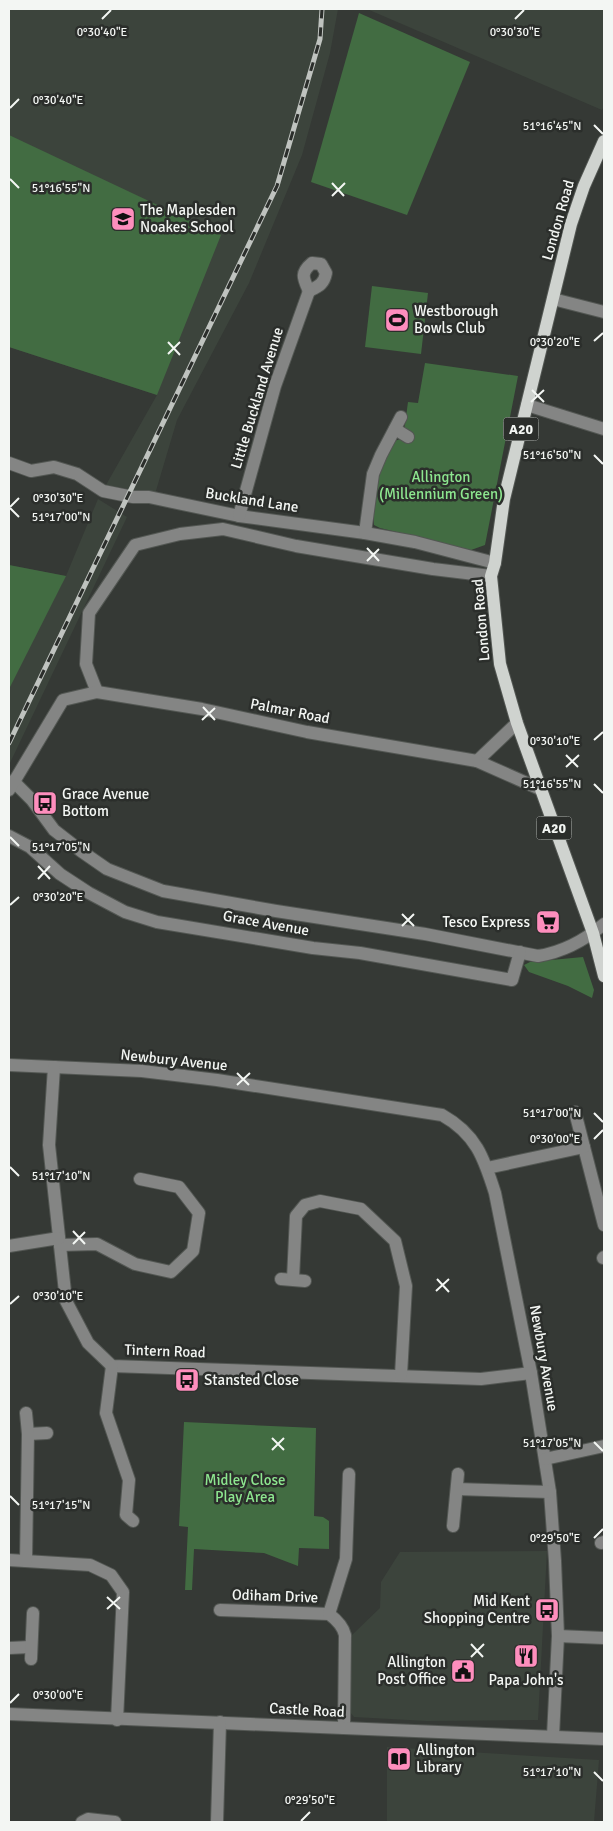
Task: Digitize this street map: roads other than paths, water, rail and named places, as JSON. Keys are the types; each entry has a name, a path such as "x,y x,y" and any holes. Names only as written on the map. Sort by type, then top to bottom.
{"main road":[{"name":"London Road","path":"604,141 584,186 571,224 504,499 492,576 500,664 517,723 592,933 604,976"}],"street":[{"name":"Little Buckland Avenue","path":"240,516 275,386 309,291"},
{"path":"553,299 603,308"},
{"path":"527,405 604,429"},
{"path":"364,533 373,474 401,417"},
{"path":"395,429 408,437"},
{"name":"Buckland Lane","path":"9,462 31,470 54,467 77,474 103,491 240,516 415,542 495,562"},
{"path":"11,785 63,700 97,692 86,664 89,613 135,545 180,534 223,529 296,546 433,569 492,576"},
{"name":"Palmar Road","path":"97,692 202,709 307,732 477,761 540,789"},
{"path":"477,761 517,723"},
{"name":"Grace Avenue","path":"11,785 32,800 54,830 81,851 107,869 163,891 424,934 538,956 552,954 573,945 604,924"},
{"name":"Grace Avenue","path":"9,836 30,847 60,874 89,893 125,912 157,922 313,948 360,953 512,980 520,952"},
{"name":"Newbury Avenue","path":"9,1065 142,1071 218,1080 442,1115 456,1123 470,1136 488,1168 495,1193 532,1373 550,1492 558,1636 553,1736"},
{"name":"Tintern Road","path":"54,1067 49,1145 66,1301 88,1343 112,1366 481,1379 532,1373"},
{"path":"575,1112 604,1225"},
{"path":"488,1168 584,1148"},
{"path":"9,1246 59,1241 96,1244 135,1264 171,1272 194,1251 199,1213 179,1187 140,1179"},
{"path":"293,1280 296,1216 305,1205 320,1201 361,1209 395,1241 404,1277 406,1286 401,1375"},
{"path":"112,1366 106,1413 129,1480 126,1515 133,1521"},
{"path":"26,1412 28,1434 26,1561"},
{"path":"28,1434 46,1433"},
{"path":"545,1458 604,1446"},
{"path":"329,1614 346,1559 349,1474"},
{"path":"453,1526 458,1474"},
{"path":"457,1489 550,1492"},
{"path":"9,1560 90,1565 111,1576 123,1592 117,1720"},
{"name":"Odiham Drive","path":"220,1610 329,1614 339,1623 345,1635 344,1728"},
{"path":"9,1648 30,1653 33,1613"},
{"path":"558,1636 604,1638"},
{"name":"Castle Road","path":"9,1714 117,1720 220,1722 604,1738"},
{"path":"217,1822 220,1722"},
{"path":"82,1822 88,1819 114,1822"}],"railway":[{"path":"9,743 277,186 320,39 322,9"}],"place":[{"name":"The Maplesden Noakes School","path":"123,219"},
{"name":"Westborough Bowls Club","path":"397,320"},
{"name":"Grace Avenue Bottom","path":"45,803"},
{"name":"Tesco Express","path":"548,922"},
{"name":"Stansted Close","path":"187,1380"},
{"name":"Mid Kent Shopping Centre","path":"547,1610"},
{"name":"Papa John's","path":"526,1656"},
{"name":"Allington Post Office","path":"463,1671"},
{"name":"Allington Library","path":"399,1759"}],"park label":[{"name":"Allington (Millennium Green)","path":"441,486"},
{"name":"Midley Close Play Area","path":"245,1488"}]}
